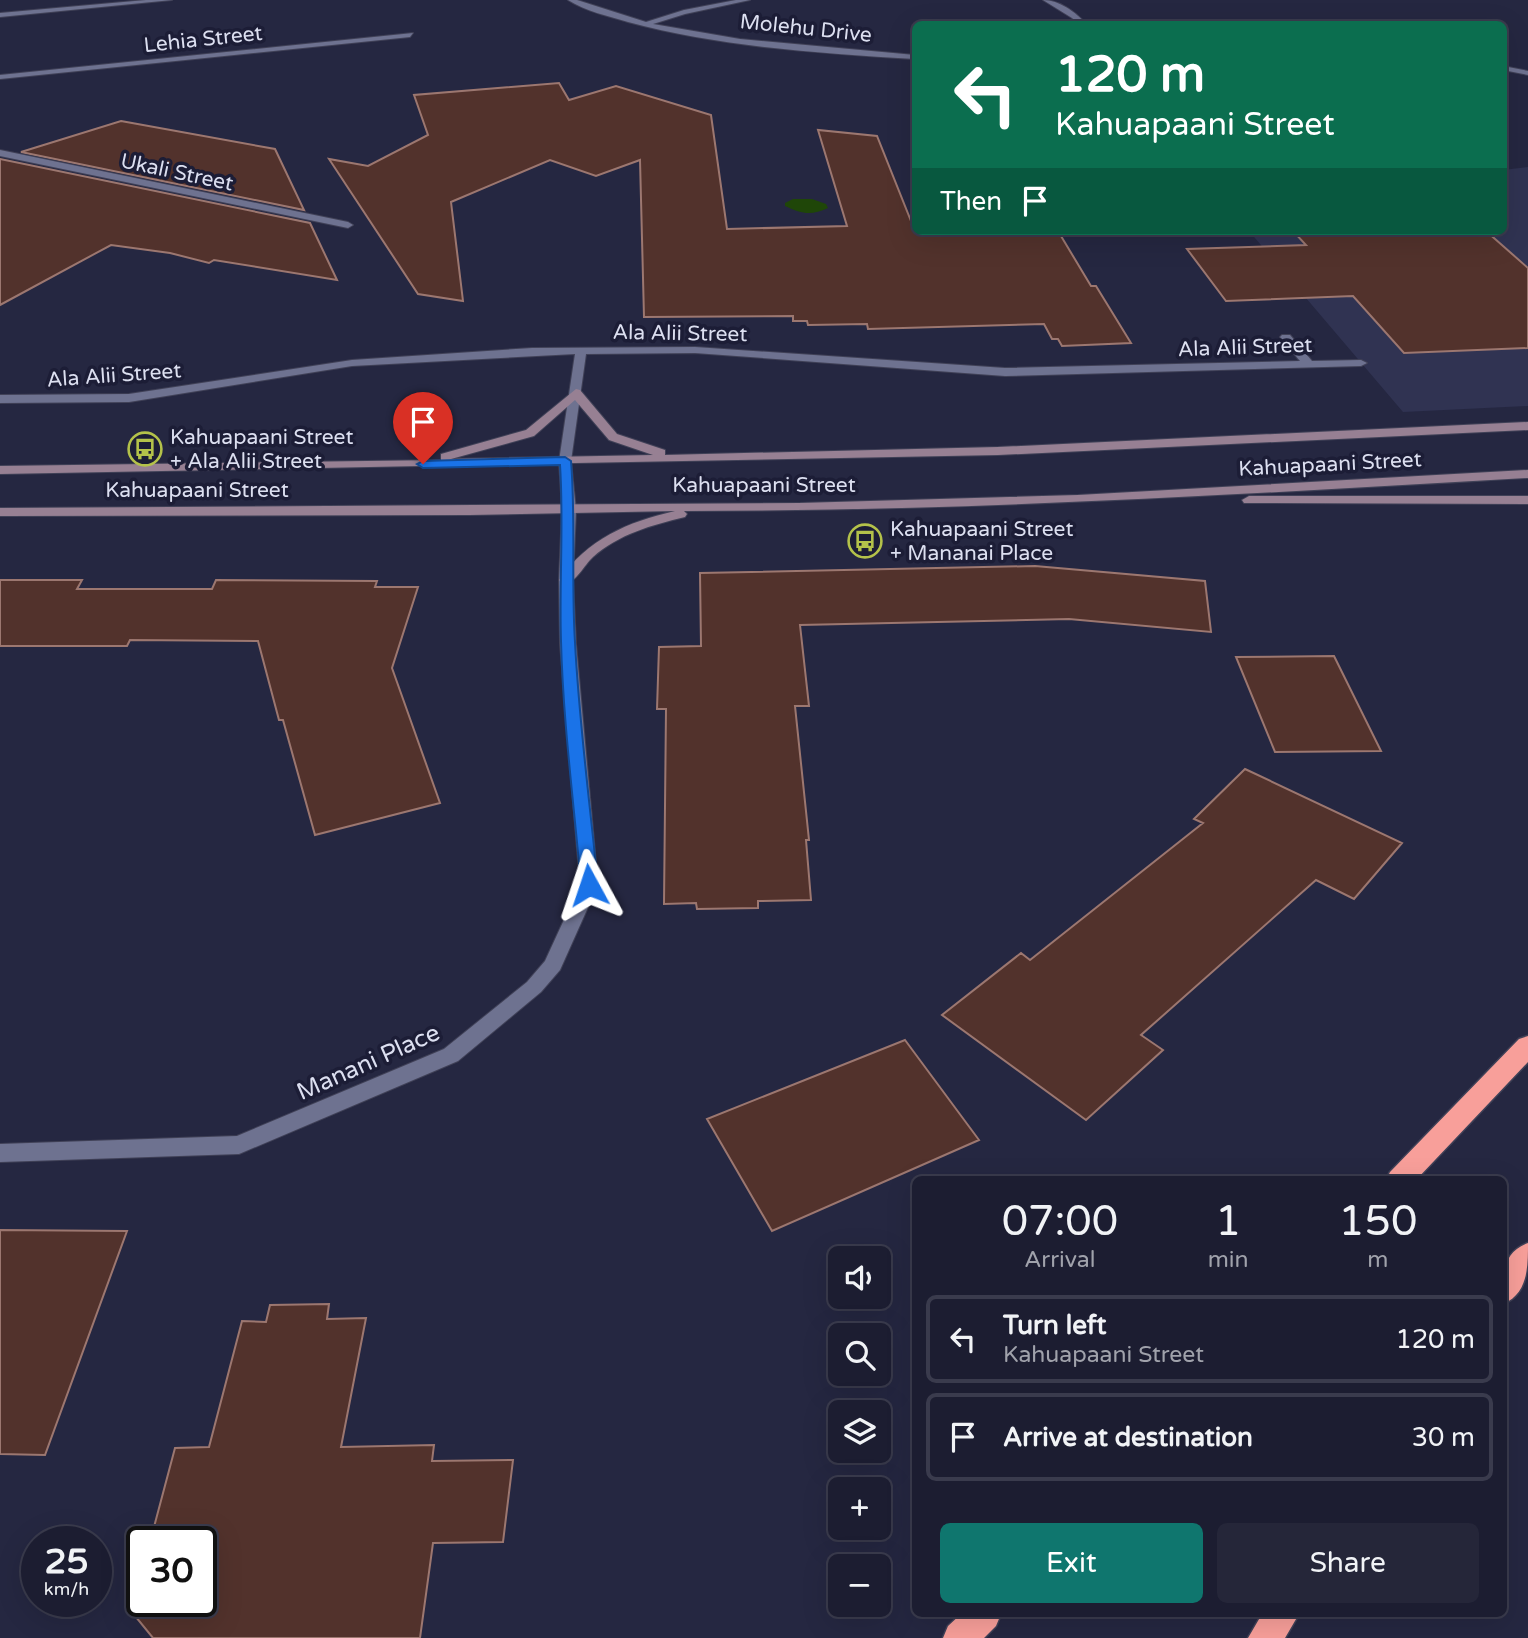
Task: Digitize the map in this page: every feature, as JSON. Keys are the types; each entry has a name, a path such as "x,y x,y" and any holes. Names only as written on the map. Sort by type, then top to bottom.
{"highway":[{"path":"1403,1176 1528,1046"},
{"path":"1507,1286 1528,1255"},
{"path":"960,1638 981,1617"},
{"path":"1265,1638 1280,1617"}],"main road":[{"path":"423,464 530,433 576,393 613,437 649,452 681,457"},
{"name":"Kahuapaani Street","path":"0,470 998,452 1528,426"},
{"name":"Kahuapaani Street","path":"0,512 569,510 1078,499 1528,474"},
{"path":"1078,499 1528,500"},
{"path":"566,580 579,560 592,548 612,538 654,520 711,508"}],"street":[{"path":"0,15 169,0"},
{"name":"Molehu Drive","path":"571,0 649,23 747,40 912,57"},
{"path":"649,23 684,12 747,0"},
{"path":"1045,0 1079,21"},
{"name":"Lehia Street","path":"0,77 410,36"},
{"path":"1507,69 1528,72"},
{"name":"Ukali Street","path":"0,153 348,225"},
{"path":"1286,337 1309,365"},
{"name":"Ala Alii Street","path":"0,399 129,398 352,363 441,355 581,350 720,351 1005,372 1362,363"},
{"name":"Manani Place","path":"0,1153 239,1145 451,1055 534,987 552,965 589,885 568,644 566,580 569,510 565,461 581,350"}],"shaded area":[{"path":"1528,167 1528,406 1403,412 1252,235 1507,235 1507,170"}],"green space":[{"path":"793,199 812,199 826,204 828,208 811,213 785,206 785,203"}],"building":[{"path":"559,83 569,100 616,86 711,115 727,229 847,226 818,130 877,136 912,224 912,235 1060,235 1091,286 1096,286 1131,343 1062,346 1058,339 1052,339 1044,324 868,329 867,324 808,325 807,321 793,321 793,316 644,317 640,160 596,176 550,160 451,202 463,301 418,294 329,159 368,166 428,135 414,95"},
{"path":"121,121 275,149 304,210 21,152"},
{"path":"0,159 310,223 337,280 214,260 209,263 170,253 111,245 0,305"},
{"path":"1297,235 1491,235 1528,268 1528,348 1404,353 1353,296 1226,301 1187,249 1306,245"},
{"path":"1035,566 1205,581 1211,632 1069,619 800,625 809,706 795,706 809,840 806,840 811,900 758,901 758,908 697,909 696,903 664,904 666,709 657,709 659,647 701,646 700,573"},
{"path":"0,580 82,580 77,589 212,589 216,580 377,581 375,587 418,587 392,668 440,803 315,835 283,720 279,720 258,641 130,640 127,646 0,646"},
{"path":"1334,656 1381,751 1275,752 1236,657"},
{"path":"1245,769 1402,843 1354,899 1316,880 1141,1035 1163,1050 1086,1120 942,1015 1021,953 1030,960 1203,823 1194,819"},
{"path":"905,1040 979,1140 772,1231 707,1119"},
{"path":"0,1230 127,1231 45,1455 0,1454"},
{"path":"329,1304 327,1319 366,1318 341,1447 434,1445 432,1461 513,1460 503,1542 433,1543 420,1638 153,1638 136,1617 217,1617 217,1526 154,1526 175,1448 209,1447 242,1321 266,1322 270,1305"}],"place":[{"name":"Kahuapaani Street + Ala Alii Street","path":"145,449"},
{"name":"Kahuapaani Street + Mananai Place","path":"865,541"}],"route":[{"path":"423,464 565,461 569,510 566,580 568,644 589,885"}]}
